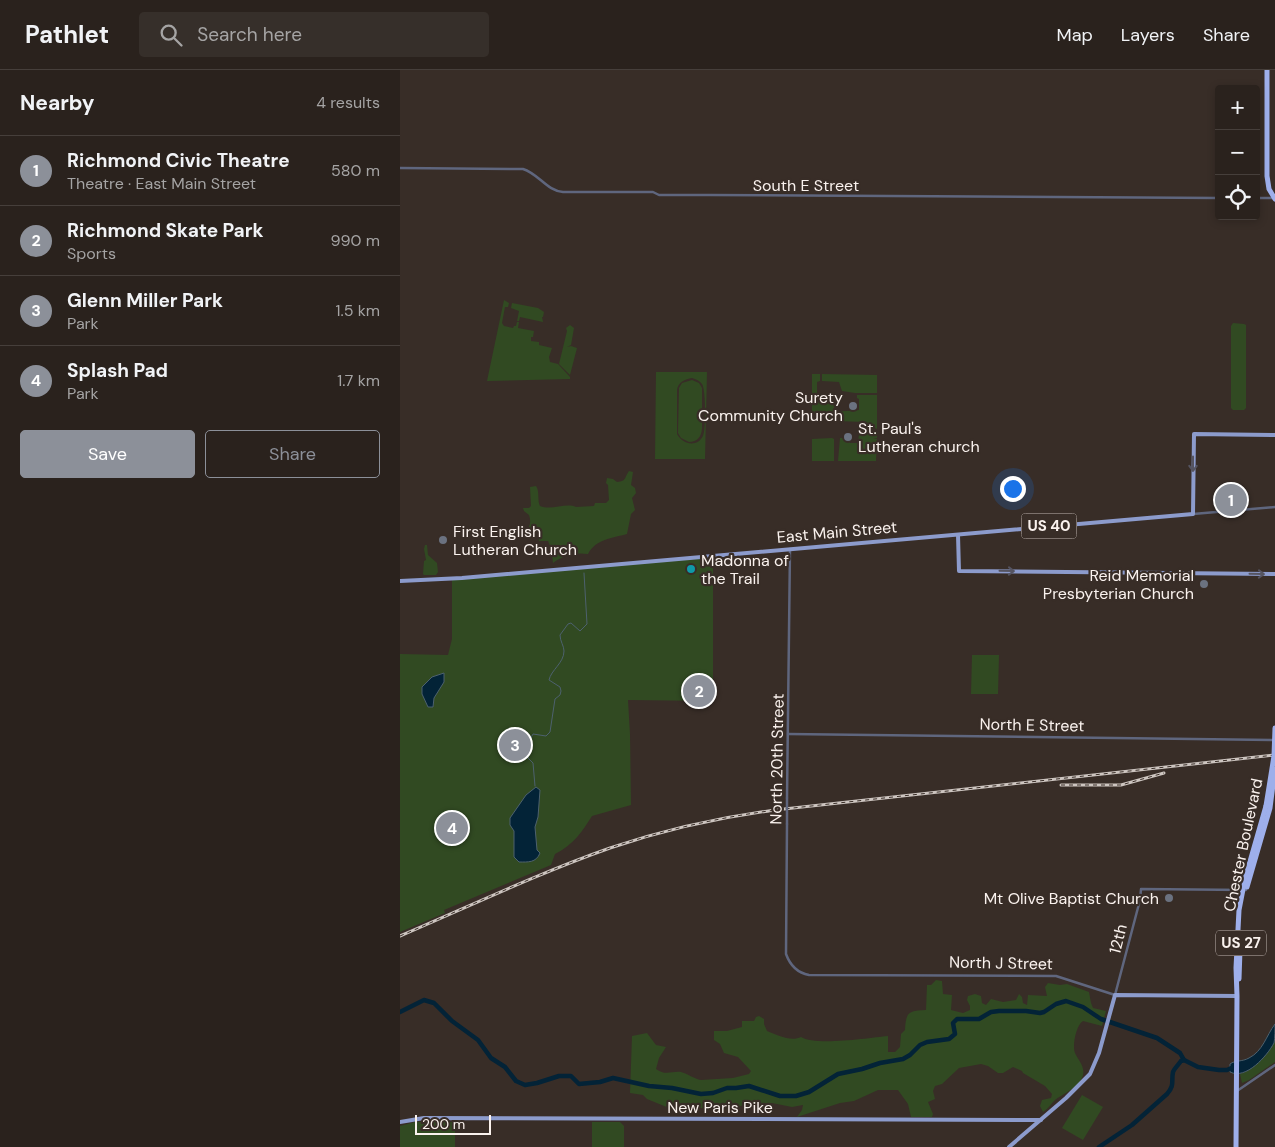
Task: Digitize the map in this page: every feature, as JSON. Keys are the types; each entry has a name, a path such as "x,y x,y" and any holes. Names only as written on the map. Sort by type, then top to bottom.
{"highway":[{"path":"1267,70 1267,176 1269,189 1275,198"},
{"name":"Chester Boulevard","path":"1268,807 1275,728"},
{"name":"Chester Boulevard","path":"1236,1147 1238,996 1245,890 1268,807 1275,770"}],"main road":[{"path":"1193,514 1194,434 1275,434"},
{"name":"East Main Street","path":"400,581 457,578 1193,514"},
{"path":"958,535 959,571 1275,574"},
{"path":"1009,1147 1066,1098 1092,1071 1099,1054 1115,995"},
{"name":"North J Street","path":"1115,995 1238,996"},
{"name":"New Paris Pike","path":"400,1122 424,1118 1041,1120"}],"street":[{"name":"South E Street","path":"400,168 523,169 534,174 554,190 560,192 653,192 659,195 709,196 1215,198"},
{"path":"1260,198 1275,198"},
{"name":"East Main Street","path":"1193,514 1275,508"},
{"name":"North 20th Street","path":"790,549 785,950 787,957 794,967"},
{"name":"North E Street","path":"788,734 1275,740"},
{"name":"12th","path":"1115,995 1140,900 1141,889 1245,890"},
{"name":"North J Street","path":"794,967 802,973 809,975 1056,976 1115,995"},
{"path":"1237,1089 1275,1065"}],"green space":[{"path":"504,300 509,303 508,307 505,307 502,323 504,326 513,328 519,322 518,328 534,331 531,341 539,342 539,345 552,348 549,357 550,362 558,364 570,379 487,381"},
{"path":"512,303 538,308 544,312 543,322 520,317 519,321 517,321 519,311 511,308"},
{"path":"1233,323 1246,325 1246,408 1244,410 1233,410 1231,408 1231,326"},
{"path":"570,325 574,328 571,345 567,347 577,348 570,375 559,364 567,331 566,328"},
{"path":"656,372 707,372 705,459 655,459","holes":["692,378 702,384 705,402 705,426 700,440 690,443 682,440 677,434 677,390 682,381"]},
{"path":"812,374 820,374 820,381 817,382 817,402 838,404 834,412 859,410 857,395 877,395 877,429 863,422 838,421 838,418 812,418"},
{"path":"822,374 877,375 877,393 842,391 839,382 822,381"},
{"path":"692,380 699,383 702,388 702,429 698,438 689,442 681,438 678,433 679,388 682,383"},
{"path":"864,426 877,433 877,438 873,438 877,439 876,461 838,461 840,438 850,438 850,443 858,443 859,434 863,434 865,431"},
{"path":"812,439 834,439 834,461 812,461"},
{"path":"629,471 633,472 631,485 635,488 636,493 632,498 635,510 631,514 627,534 600,542 588,554 578,553 569,555 553,563 548,541 539,541 538,536 524,534 530,523 529,515 523,508 531,506 530,487 536,486 540,506 549,508 568,505 576,507 594,506 595,503 606,503 609,500 607,478 617,482 622,481"},
{"path":"425,545 427,545 428,555 437,563 438,572 436,575 423,574 424,561 426,560"},
{"path":"709,555 713,566 713,701 628,700 631,805 592,816 576,838 567,847 555,854 551,865 444,910 445,913 400,932 400,654 448,655 452,639 452,579"},
{"path":"972,655 999,655 998,694 971,694"},
{"path":"936,980 942,981 943,994 952,995 951,1010 963,1013 970,1010 967,1000 968,996 975,994 981,996 982,1003 986,1005 991,999 1003,1002 1016,1000 1019,994 1022,997 1023,1003 1027,1005 1028,995 1047,996 1045,987 1048,983 1067,984 1089,992 1093,1008 1106,1011 1102,1026 1083,1021 1077,1031 1074,1050 1083,1069 1081,1080 1043,1112 1040,1106 1042,1100 1051,1098 1052,1094 1045,1086 1022,1071 1013,1067 1003,1073 998,1073 988,1066 981,1064 959,1068 942,1084 935,1086 933,1091 935,1099 928,1102 933,1114 932,1117 911,1117 908,1104 898,1090 878,1090 854,1101 840,1103 797,1117 803,1105 792,1107 772,1103 747,1104 734,1108 726,1106 669,1108 647,1099 643,1095 630,1093 632,1036 647,1033 656,1045 666,1047 659,1058 656,1069 665,1073 681,1072 701,1080 733,1078 749,1074 751,1071 738,1057 724,1053 720,1044 714,1040 714,1031 727,1031 742,1027 742,1021 754,1021 759,1016 764,1019 767,1031 784,1037 830,1041 888,1036 888,1052 895,1052 900,1047 901,1034 905,1030 907,1016 915,1011 926,1010 927,985 931,985"},
{"path":"1275,1041 1275,1062 1242,1083 1240,1074 1256,1065"},
{"path":"1082,1095 1103,1107 1083,1140 1062,1128"},
{"path":"415,1122 455,1122 455,1147 400,1147 400,1126"},
{"path":"592,1122 620,1122 624,1126 624,1147 592,1147"}],"water":[{"path":"444,673 444,682 434,698 433,707 428,707 422,694 422,687 432,677"},
{"path":"536,787 540,790 538,817 535,827 537,850 540,853 534,860 519,862 514,857 514,831 510,825 510,818 526,795"},
{"path":"1275,1024 1274,1043 1261,1060 1243,1073 1236,1074 1230,1072 1230,1064 1246,1059 1258,1051"}],"waterway":[{"path":"535,786 533,763 528,758 528,743 533,734 546,736 550,732 555,699 560,695 561,691 560,687 549,680 563,655 564,649 560,635 568,624 571,623 580,631 587,624 584,573"},
{"path":"400,1012 424,1000 434,1003 452,1021 478,1040 491,1058 505,1067 516,1081 525,1085 559,1076 571,1076 579,1084 600,1082 613,1078 701,1094 713,1093 727,1088 749,1086 780,1096 796,1096 809,1092 838,1074 903,1059 920,1045 927,1042 949,1039 955,1034 953,1023 957,1019 979,1019 991,1012 999,1011 1040,1013 1066,1001 1083,1007 1101,1019 1157,1038 1180,1053 1184,1060 1198,1067 1227,1070 1236,1066"},
{"path":"1099,1147 1132,1125 1167,1094 1172,1086 1172,1075 1181,1061 1184,1060"}],"railway":[{"path":"400,936 531,879 610,848 718,819 784,809 1275,755"},
{"path":"1061,785 1121,785 1164,773"}],"place":[{"name":"Surety Community Church","path":"853,406"},
{"name":"St. Paul's Lutheran church","path":"848,437"},
{"name":"Richmond Civic Theatre","path":"1231,500"},
{"name":"First English Lutheran Church","path":"443,540"},
{"name":"Madonna of the Trail","path":"691,569"},
{"name":"Reid Memorial Presbyterian Church","path":"1204,584"},
{"name":"Richmond Skate Park","path":"699,691"},
{"name":"Glenn Miller Park","path":"515,745"},
{"name":"Splash Pad","path":"452,828"},
{"name":"Mt Olive Baptist Church","path":"1169,898"}]}
